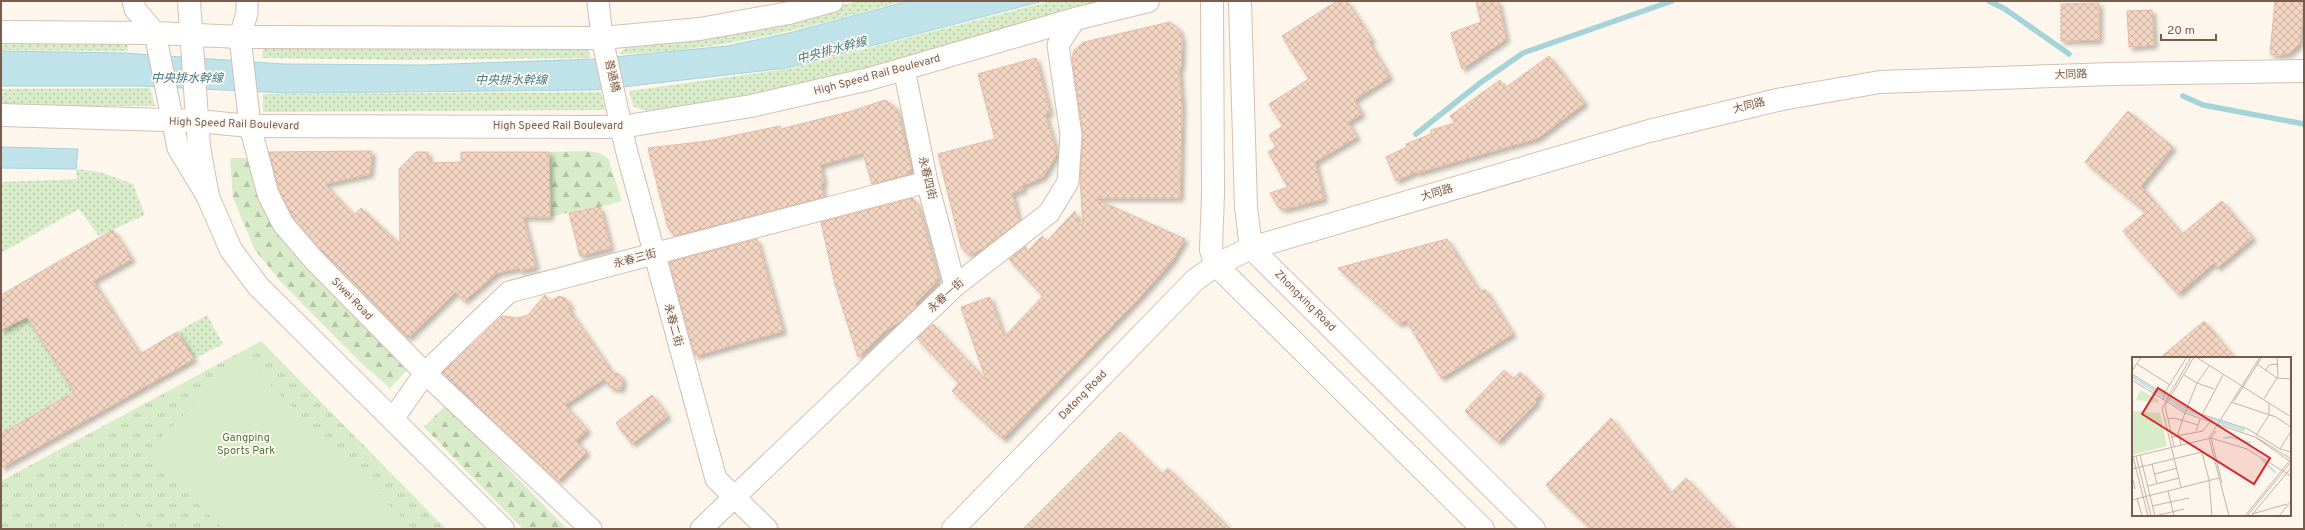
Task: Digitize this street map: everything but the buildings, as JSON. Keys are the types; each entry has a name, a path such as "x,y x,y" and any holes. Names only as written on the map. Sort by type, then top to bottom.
{"street":[{"path":"133,1 135,9 155,32 178,148 208,197 232,250 258,286 503,529"},
{"path":"189,1 190,35 197,99 199,147 208,197"},
{"name":"Siwei Road","path":"247,1 247,13 240,37 249,117 268,194 283,224 314,260 425,373 591,529"},
{"name":"善通橋","path":"598,1 604,45 617,101"},
{"path":"1,32 155,32 240,37 604,45 700,30 789,13 832,1"},
{"name":"High Speed Rail Boulevard","path":"1,116 170,112 198,122 249,117 621,127 751,106 904,69 1075,19 1148,1"},
{"path":"1212,1 1213,194 1211,250 1216,266 1483,529"},
{"path":"1240,1 1246,207 1251,248"},
{"name":"永春一街","path":"701,529 955,286 1049,213 1068,182 1071,136 1058,45 1075,19"},
{"name":"永春四街","path":"904,69 927,182 955,286"},
{"name":"大同路","path":"1216,266 1251,248 1649,130 1782,98 1903,80 2304,71"},
{"name":"永春二街","path":"617,101 621,127 654,254 716,479 767,529"},
{"name":"永春三街","path":"393,419 425,373 509,292 927,182"},
{"name":"Zhongxing Road","path":"1251,248 1534,529"},
{"name":"Datong Road","path":"953,529 1195,280 1216,266"}],"green space":[{"path":"858,1 904,1 798,29 728,43 692,49 619,54 625,48 636,44 738,30"},
{"path":"1051,1 1121,1 904,60 755,96 648,111 634,107 629,91 788,69"},
{"path":"1,41 127,42 128,51 1,50"},
{"path":"264,42 589,49 590,58 399,60 262,58"},
{"path":"150,88 155,106 1,106 1,89"},
{"path":"601,92 605,110 263,112 263,94"},
{"path":"586,151 600,153 608,158 622,201 585,211 584,209 550,217 549,152"},
{"path":"230,158 253,158 263,204 278,235 304,266 408,369 390,388 360,362 281,282 255,250 233,198"},
{"path":"76,169 100,172 133,184 145,215 99,236 79,209 1,253 1,182 77,179"},
{"path":"25,314 75,391 1,434 1,328"},
{"path":"207,315 223,344 194,359 177,332"},
{"name":"Gangping Sports Park","path":"261,341 446,529 1,529 1,481"},
{"path":"243,357 413,529 223,529 146,452"},
{"path":"446,405 567,529 523,529 424,427"},
{"path":"130,509 150,529 126,529 118,521"}],"water":[{"name":"中央排水幹線","path":"909,1 1043,1 787,68 596,90 286,93 140,86 1,86 1,51 124,53 284,64 422,65 593,59 727,46 789,33"},
{"path":"1,147 78,149 76,169 1,168"}],"waterway":[{"path":"1416,134 1480,83 1523,53 1672,1"},
{"path":"1989,1 2005,9 2069,54"},
{"path":"2183,96 2203,105 2304,124"}]}
